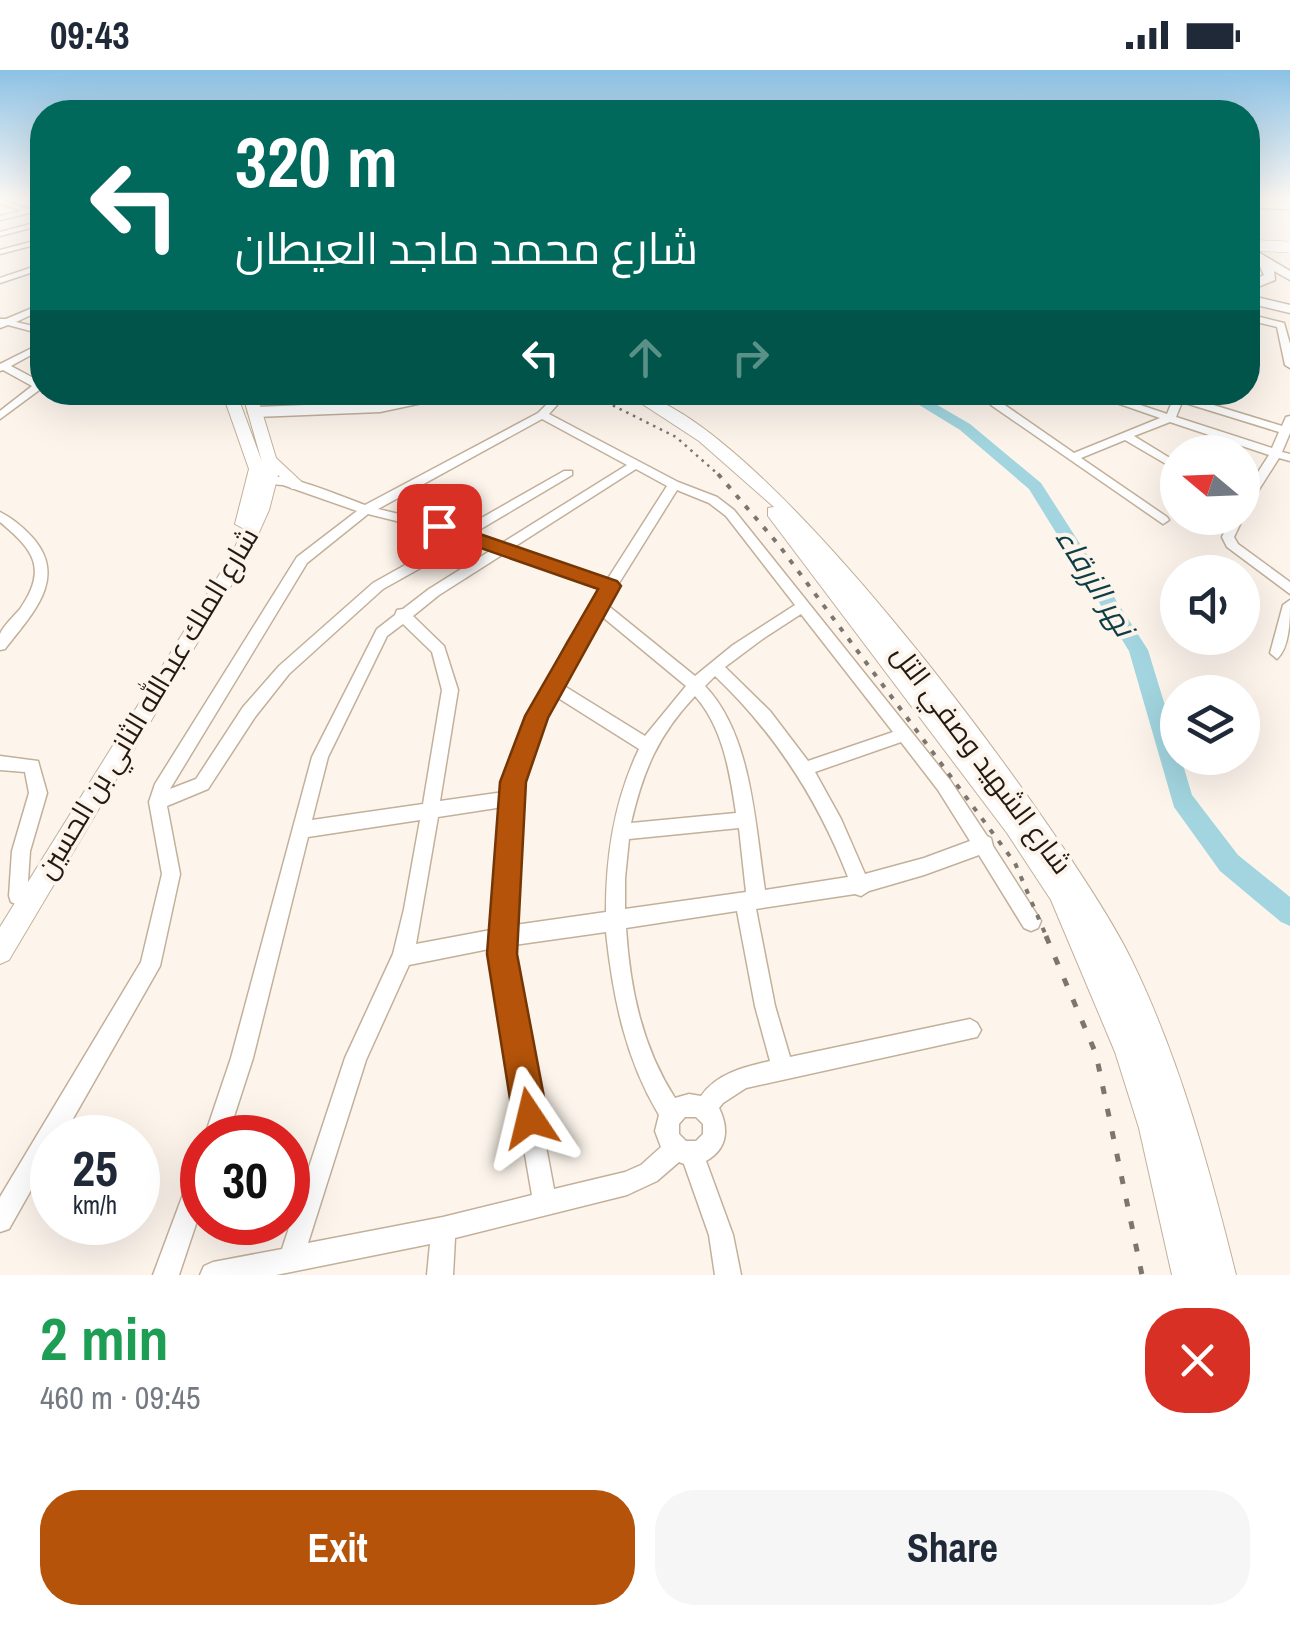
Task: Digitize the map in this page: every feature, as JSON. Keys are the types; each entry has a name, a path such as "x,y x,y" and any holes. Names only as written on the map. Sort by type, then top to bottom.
{"highway":[{"path":"1262,258 1290,276"},
{"path":"1260,281 1271,276 1262,258"},
{"path":"1260,302 1290,309"},
{"path":"247,414 392,405"},
{"path":"263,432 294,410"}],"main road":[{"name":"شارع الملك عبدالله الثاني بن الحسين","path":"0,951 238,559 265,481 263,432 240,405"},
{"name":"شارع الملك عبدالله الثاني بن الحسين","path":"247,405 256,466 265,481"},
{"name":"شارع الشهيد وصفي التل","path":"635,405 705,446 755,489 1015,824 1060,892 1129,1051 1154,1128 1189,1275"},
{"name":"شارع الشهيد وصفي التل","path":"652,405 713,441 769,489 810,535 1054,848 1120,966 1160,1061 1220,1275"},
{"name":"شارع الملك عبدالله الثاني بن الحسين","path":"0,924 227,560 265,481"},
{"path":"265,481 300,489"},
{"path":"265,481 300,489"}],"street":[{"path":"0,270 30,261"},
{"path":"0,281 30,271"},
{"path":"2,322 30,312"},
{"path":"1260,320 1281,325 1290,365"},
{"path":"2,322 30,329"},
{"path":"2,367 30,352"},
{"path":"2,367 30,379"},
{"path":"0,416 30,393"},
{"path":"0,1220 150,966 171,874 158,802 172,767 258,635 294,570 326,538 366,510 552,405"},
{"path":"998,405 1160,518"},
{"path":"1130,405 1290,458"},
{"path":"1076,456 1170,418 1176,405"},
{"path":"1214,405 1288,425 1260,478"},
{"path":"542,414 674,485 713,500 730,514 906,734 984,844 1031,921"},
{"path":"1127,437 1160,457"},
{"path":"223,1115 242,1058 324,747 372,649 402,614 634,464"},
{"path":"158,802 202,784 248,712 284,670 378,586 428,558 461,533 568,473"},
{"path":"545,1203 505,988 503,936 512,798 518,764 552,687 674,485"},
{"path":"300,489 461,533 610,586"},
{"path":"0,516 34,542 44,563 38,590 0,644"},
{"path":"1229,535 1232,547 1290,589"},
{"path":"1277,654 1290,605"},
{"path":"599,606 696,686 712,706 726,737 744,820 765,1006 783,1070"},
{"path":"728,1275 721,1235 684,1153 670,1138 672,1115 658,1098 642,1062 626,1002 616,922 622,832 627,798 647,746 696,686 716,668 802,607"},
{"path":"290,1259 356,1058 403,956 431,811 449,682 440,650 402,614"},
{"path":"716,668 757,704 807,768 844,840 861,887"},
{"path":"552,687 647,746"},
{"path":"807,768 906,734"},
{"path":"0,763 32,766 39,782 21,851 18,896"},
{"path":"301,830 512,798"},
{"path":"622,832 744,820"},
{"path":"403,956 503,936 861,887 924,869 984,844"},
{"path":"705,1109 735,1080 970,1030"},
{"path":"213,1275 262,1270 290,1259 443,1230 628,1183 712,1141 713,1123 705,1109 688,1103 672,1115"},
{"path":"440,1275 443,1230"},
{"path":"166,1275 180,1235"}],"waterway":[{"name":"نهر الزرقاء","path":"927,405 965,427 1035,486 1138,650 1182,800 1229,863 1290,913"}],"railway":[{"path":"612,405 676,437 719,475"},
{"path":"719,475 778,544 1015,863 1047,938"},
{"path":"1046,936 1096,1054 1142,1275"}],"route":[{"path":"439,526 610,586 537,716 513,782 502,954 530,1118"}]}
